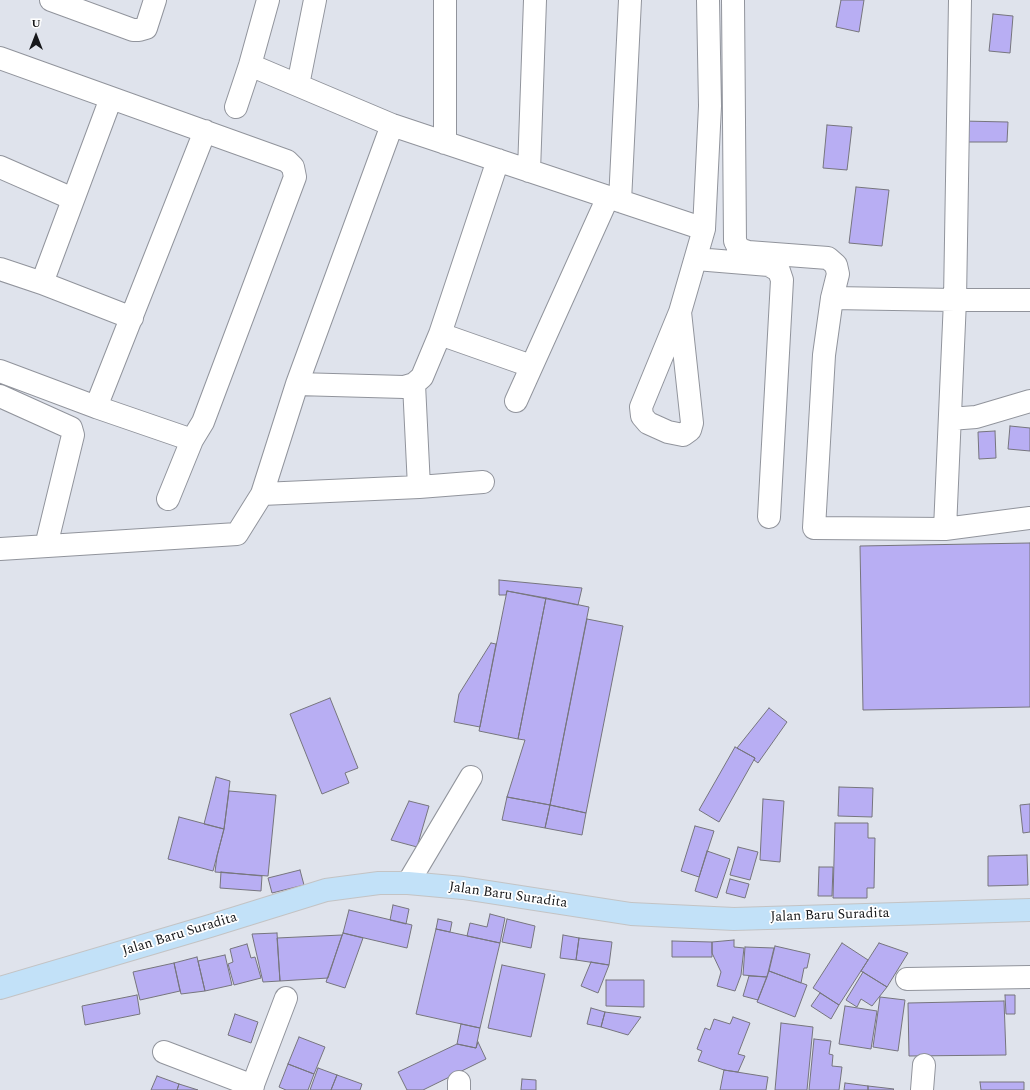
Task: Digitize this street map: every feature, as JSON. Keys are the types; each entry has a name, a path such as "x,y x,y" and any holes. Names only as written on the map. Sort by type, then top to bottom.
{"main road":[{"name":"Jalan Baru Suradita","path":"0,988 326,890 379,883 408,883 463,888 631,914 734,919 1030,910"}],"street":[{"path":"51,0 133,30 139,30 146,28 155,0"},
{"path":"236,107 250,65 268,0"},
{"path":"298,85 314,0"},
{"path":"445,0 445,143"},
{"path":"529,171 535,0"},
{"path":"516,400 531,366 614,199 630,0"},
{"path":"680,312 692,423 690,430 684,435 668,432 648,423 642,416 641,407 680,312 704,229 710,106 708,0"},
{"path":"733,0 735,241 739,249 748,252 828,258 836,265 838,274 832,298 824,355 814,528 945,529 1030,518"},
{"path":"945,529 955,300 960,0"},
{"path":"0,58 287,161 292,167 295,177 203,422 192,440 168,498"},
{"path":"250,65 392,125 704,229"},
{"path":"42,283 111,98"},
{"path":"0,549 237,534 262,494 297,384 392,125"},
{"path":"96,407 205,131"},
{"path":"297,384 404,387 414,384 422,377 440,334 498,160"},
{"path":"0,167 73,199"},
{"path":"696,259 769,265 779,270 782,280 769,517"},
{"path":"0,269 42,283 132,318"},
{"path":"832,298 1030,300"},
{"path":"440,334 531,366"},
{"path":"0,371 96,407 192,440"},
{"path":"414,384 419,487"},
{"path":"0,396 71,428 73,435 46,546"},
{"path":"950,419 976,418 1030,401"},
{"path":"262,494 419,487 483,482"},
{"path":"408,883 471,777"},
{"path":"907,980 1030,977"},
{"path":"164,1052 252,1088 286,998"},
{"path":"922,1090 924,1065"}],"building":[{"path":"841,0 864,0 859,32 836,27"},
{"path":"993,14 1013,16 1010,53 989,51"},
{"path":"962,121 1008,122 1007,142 962,142"},
{"path":"827,125 852,127 847,170 823,168"},
{"path":"856,187 889,190 882,246 849,243"},
{"path":"1010,426 1030,428 1030,451 1008,449"},
{"path":"995,431 996,458 979,459 978,432"},
{"path":"1030,543 1030,707 863,710 860,546"},
{"path":"499,580 582,588 578,605 507,591 506,595 499,595"},
{"path":"507,591 546,598 518,739 479,731"},
{"path":"546,598 589,607 550,805 507,797 525,740 518,739"},
{"path":"587,619 623,626 586,813 550,805"},
{"path":"491,643 496,644 480,727 454,722 459,694"},
{"path":"330,698 358,768 345,773 349,783 322,794 290,714"},
{"path":"769,708 787,722 758,763 754,760 755,758 737,748"},
{"path":"735,747 755,758 719,822 699,810"},
{"path":"216,777 230,781 224,829 204,824"},
{"path":"839,787 873,788 872,817 838,816"},
{"path":"229,791 276,795 268,876 215,872 217,856 224,829"},
{"path":"507,797 550,805 545,828 502,820"},
{"path":"763,799 784,801 780,862 760,860"},
{"path":"409,801 429,806 417,847 391,840"},
{"path":"1030,804 1030,832 1023,833 1020,805"},
{"path":"550,805 586,813 582,835 545,828"},
{"path":"179,817 224,829 213,871 168,859"},
{"path":"835,823 868,823 868,838 875,838 874,888 867,888 867,898 833,898"},
{"path":"695,826 714,831 699,877 681,871"},
{"path":"738,847 758,852 750,880 730,875"},
{"path":"707,851 730,859 717,898 695,891"},
{"path":"1027,855 1028,885 988,886 988,856"},
{"path":"819,867 833,867 832,896 818,896"},
{"path":"300,870 304,885 272,893 268,878"},
{"path":"221,872 262,876 261,891 220,888"},
{"path":"730,879 749,884 745,898 726,893"},
{"path":"393,905 409,909 406,924 390,920"},
{"path":"349,910 412,925 407,948 343,933"},
{"path":"490,914 505,918 500,943 467,936 470,923 487,927"},
{"path":"438,919 452,922 450,932 436,929"},
{"path":"507,919 535,926 531,948 502,942"},
{"path":"436,929 500,943 480,1028 416,1014"},
{"path":"277,933 280,981 263,982 252,934"},
{"path":"343,933 363,938 345,988 326,982"},
{"path":"342,935 328,978 280,981 277,938"},
{"path":"563,935 579,938 576,960 560,958"},
{"path":"579,938 612,942 609,965 576,960"},
{"path":"734,940 734,947 744,948 741,975 735,991 717,986 721,972 712,953 712,942"},
{"path":"672,941 712,942 712,957 672,957"},
{"path":"842,943 868,960 839,1005 813,988"},
{"path":"879,943 908,953 887,987 861,971"},
{"path":"247,944 251,958 255,957 261,978 234,985 228,964 233,962 230,949"},
{"path":"775,946 810,954 807,968 804,968 801,983 769,971"},
{"path":"745,947 774,948 767,977 743,975"},
{"path":"225,955 232,985 205,991 198,961"},
{"path":"197,957 205,991 181,994 174,963"},
{"path":"591,962 609,965 598,993 581,986"},
{"path":"174,963 180,991 140,1000 133,972"},
{"path":"502,965 545,974 531,1037 488,1028"},
{"path":"769,971 807,985 795,1017 757,1002"},
{"path":"863,972 887,987 872,1006 861,999 857,1007 846,1000"},
{"path":"749,976 767,977 758,1000 743,996"},
{"path":"606,980 644,980 644,1007 606,1006"},
{"path":"820,993 839,1005 831,1019 811,1006"},
{"path":"137,995 140,1014 85,1025 82,1006"},
{"path":"1005,995 1015,995 1015,1014 1006,1014"},
{"path":"880,997 905,1000 898,1051 873,1047"},
{"path":"1004,1001 1006,1055 909,1056 908,1003"},
{"path":"845,1006 877,1011 871,1049 839,1044"},
{"path":"591,1008 605,1012 601,1027 587,1024"},
{"path":"605,1012 641,1017 628,1035 601,1027"},
{"path":"235,1014 258,1022 251,1043 228,1035"},
{"path":"733,1017 750,1023 738,1054 745,1056 738,1072 724,1070 698,1061 702,1051 697,1049 705,1028 710,1030 714,1019 730,1024"},
{"path":"781,1023 813,1027 807,1090 775,1090"},
{"path":"461,1024 480,1028 476,1048 457,1044"},
{"path":"299,1037 325,1047 314,1074 288,1064"},
{"path":"814,1039 831,1041 829,1054 833,1055 832,1066 842,1067 839,1090 809,1090"},
{"path":"478,1042 486,1059 423,1090 407,1090 398,1072 457,1044 476,1048"},
{"path":"288,1064 314,1074 308,1090 286,1090 279,1087"},
{"path":"318,1068 337,1075 331,1090 310,1090"},
{"path":"724,1070 768,1077 766,1090 720,1090"},
{"path":"337,1075 362,1084 360,1090 331,1090"},
{"path":"157,1076 179,1084 177,1090 151,1090"},
{"path":"522,1079 536,1080 536,1090 521,1090"},
{"path":"980,1082 1024,1082 1024,1090 981,1090"},
{"path":"845,1083 868,1086 868,1090 844,1090"},
{"path":"179,1084 198,1090 177,1090"},
{"path":"868,1086 894,1089 868,1090"}]}
